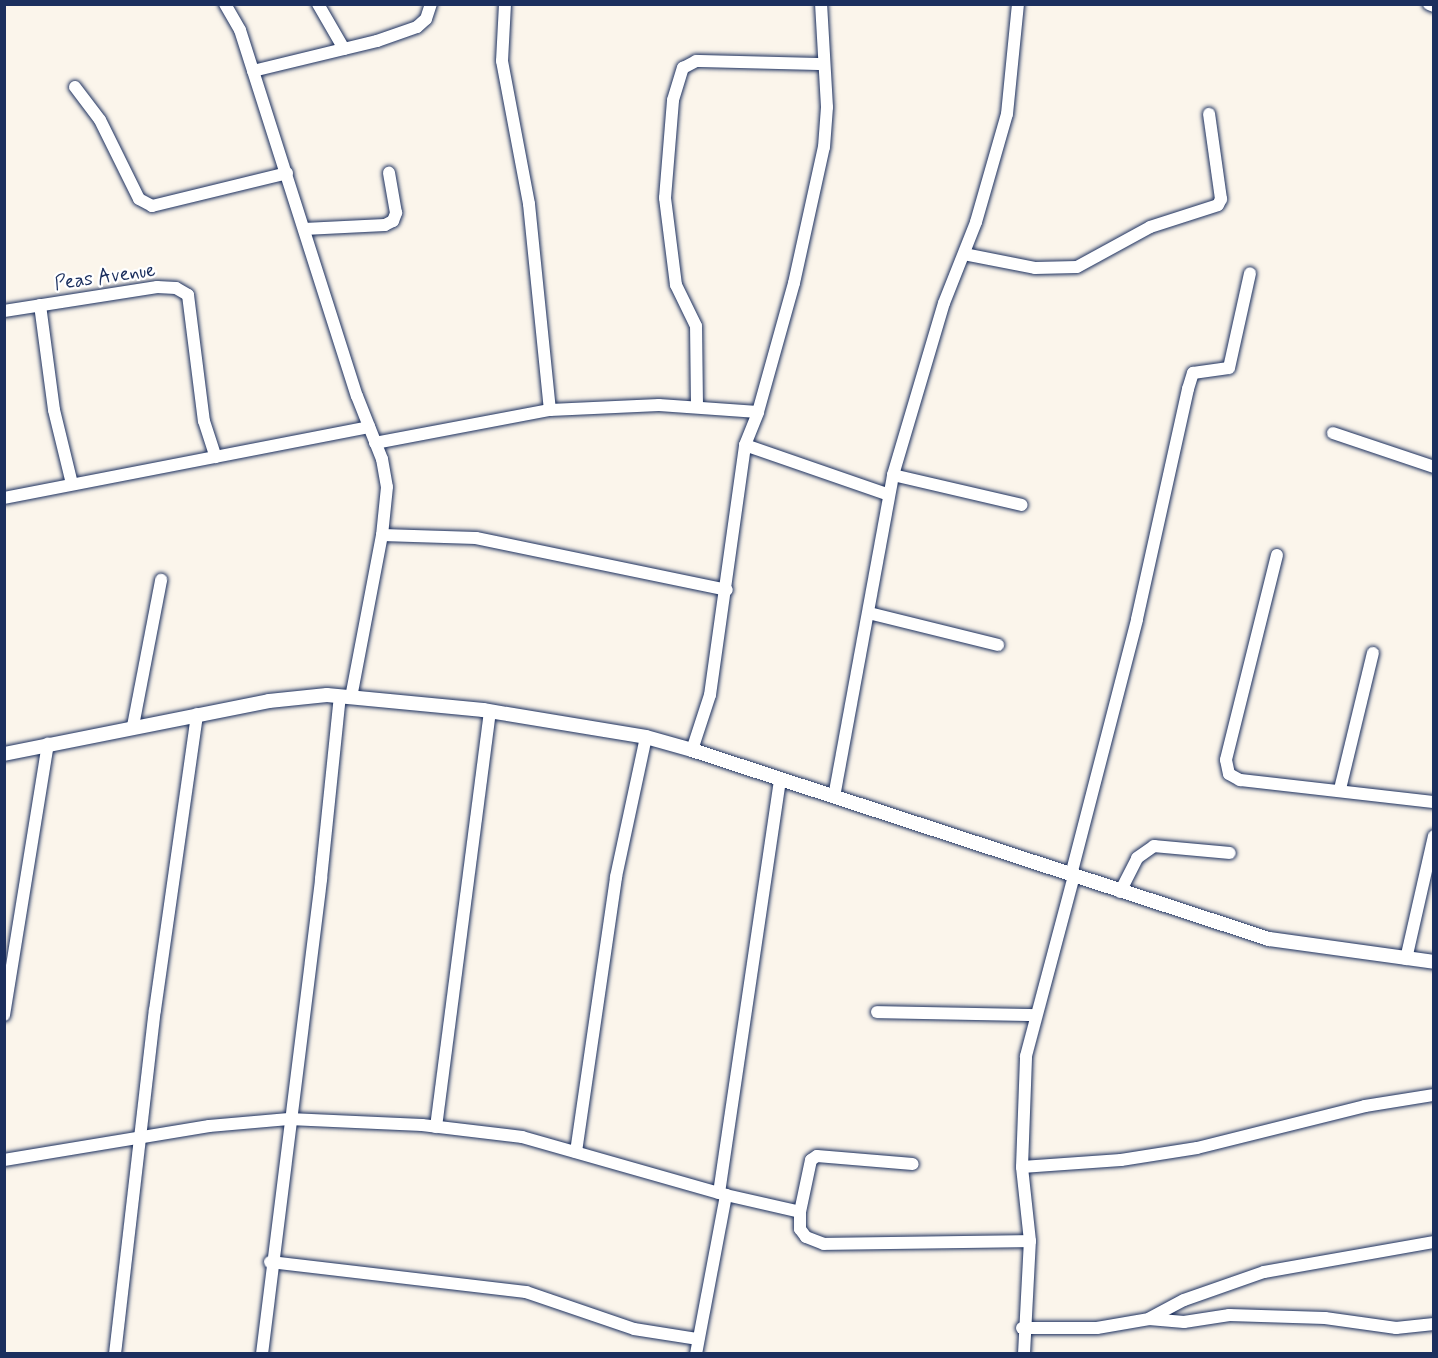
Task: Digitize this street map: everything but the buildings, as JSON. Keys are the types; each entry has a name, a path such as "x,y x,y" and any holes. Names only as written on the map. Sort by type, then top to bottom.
{"street":[{"path":"225,4 240,30 375,442 387,487 382,535 345,696 270,1262 262,1353"},
{"path":"318,4 344,49"},
{"path":"253,71 344,49 417,27 426,19 431,4"},
{"path":"506,4 502,61 529,204 550,410"},
{"path":"692,750 710,695 727,590 745,445 758,412 794,283 824,147 827,107 822,64 821,4"},
{"path":"834,797 869,613 875,559 893,475 944,303 964,254 1007,114 1018,4"},
{"path":"697,405 696,326 676,285 664,198 674,99 683,68 696,61 822,64"},
{"path":"75,87 100,120 139,199 152,206 287,173"},
{"path":"964,254 1035,268 1077,267 1150,227 1218,205 1221,199 1209,114"},
{"path":"304,229 385,225 393,222 396,213 389,173"},
{"path":"1024,1353 1022,1328 1030,1241 1022,1167 1026,1056 1137,619 1188,389 1193,373 1229,368 1250,273"},
{"name":"Peas Avenue","path":"4,311 157,287 176,288 188,295 204,421 216,457"},
{"path":"40,305 54,410 72,484"},
{"path":"375,442 550,410 697,405 758,412"},
{"path":"4,498 369,427"},
{"path":"1333,433 1434,467"},
{"path":"745,445 889,495"},
{"path":"893,475 1022,505"},
{"path":"382,535 476,538 727,590"},
{"path":"1277,555 1226,760 1229,774 1240,780 1340,789 1434,802"},
{"path":"134,726 161,580"},
{"path":"869,613 998,645"},
{"path":"1340,789 1373,653"},
{"path":"4,754 134,726 269,701 345,696 490,711 646,737 692,750 1269,939 1434,962"},
{"path":"436,1127 490,711"},
{"path":"116,1353 140,1139 197,714"},
{"path":"576,1152 616,877 646,737"},
{"path":"4,1015 48,744"},
{"path":"696,1353 722,1194 780,779"},
{"path":"1406,959 1434,837"},
{"path":"1120,892 1137,858 1154,846 1230,853"},
{"path":"877,1012 1035,1015"},
{"path":"1022,1167 1121,1160 1197,1148 1365,1106 1434,1095"},
{"path":"4,1160 209,1126 289,1119 436,1127 522,1137 722,1194 800,1212"},
{"path":"913,1164 817,1156 811,1160 800,1212 800,1229 806,1237 824,1244 1030,1241"},
{"path":"1149,1319 1184,1300 1264,1272 1434,1242"},
{"path":"270,1262 526,1292 634,1329 698,1339"},
{"path":"1022,1328 1097,1328 1149,1319 1184,1322 1229,1315 1272,1315 1396,1328 1434,1324"}]}
